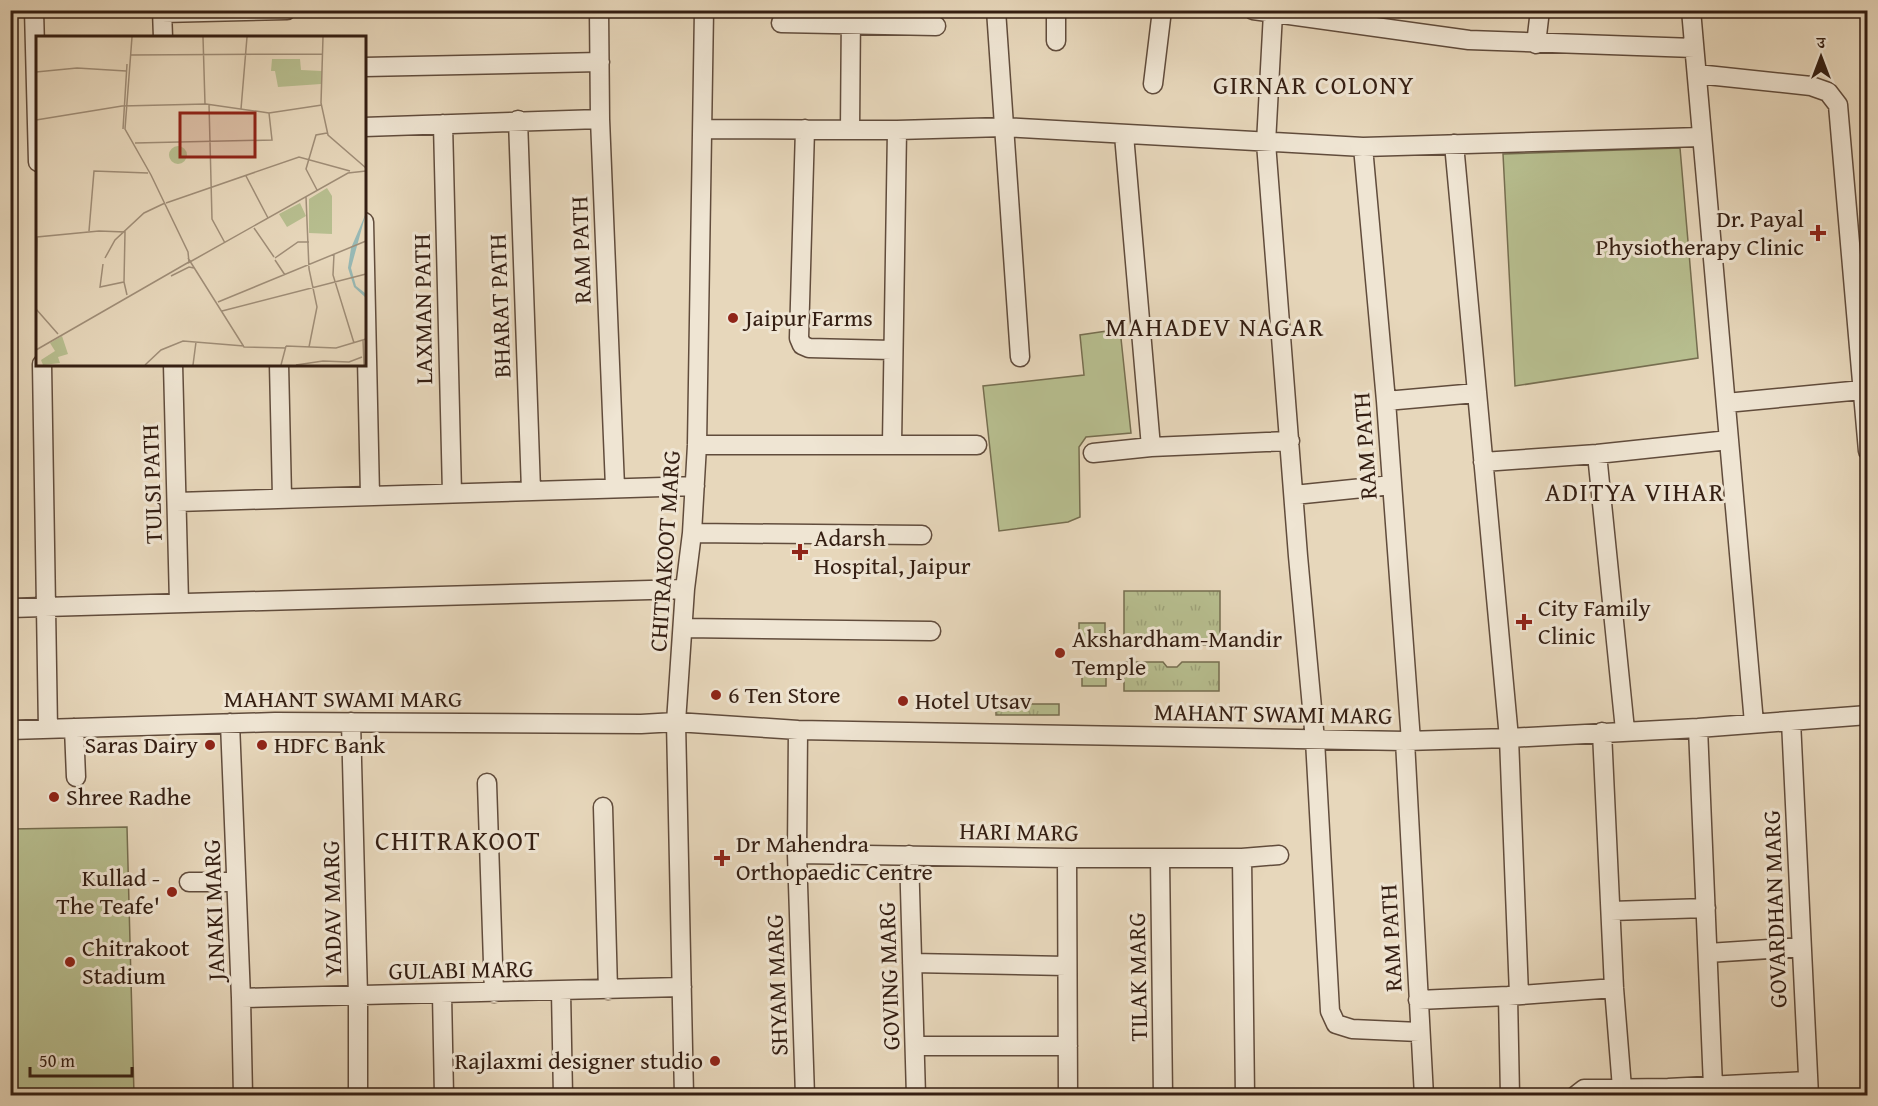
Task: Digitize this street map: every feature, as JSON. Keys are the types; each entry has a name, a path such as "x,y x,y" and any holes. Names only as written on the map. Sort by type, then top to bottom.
{"street":[{"path":"34,10 36,86"},
{"path":"163,36 162,12 287,10"},
{"name":"RAM PATH","path":"599,10 600,119 615,487"},
{"name":"CHITRAKOOT MARG","path":"684,1095 676,722 697,445 704,129 704,10"},
{"path":"996,10 1020,357"},
{"path":"1056,10 1056,41"},
{"path":"1153,84 1162,10"},
{"path":"1253,10 1469,40 1694,48"},
{"path":"1536,44 1540,10"},
{"path":"1691,10 1754,723"},
{"path":"1273,14 1266,143 1315,740 1330,1011 1336,1024 1352,1029 1419,1032"},
{"path":"850,129 851,18"},
{"path":"782,23 851,18 936,26"},
{"path":"366,67 600,62"},
{"path":"1696,74 1811,86 1827,92 1838,105 1868,451"},
{"path":"366,127 600,119"},
{"name":"BHARAT PATH","path":"518,120 531,490"},
{"name":"LAXMAN PATH","path":"443,124 452,493"},
{"path":"704,129 897,130 1004,127 1363,147 1701,138"},
{"path":"805,129 799,338 802,345 809,348 892,350"},
{"path":"892,444 897,130"},
{"path":"1124,135 1151,447"},
{"path":"1454,144 1509,738 1513,996 1510,1095"},
{"name":"RAM PATH","path":"1363,147 1392,485 1408,741 1419,1032 1424,1095"},
{"path":"366,313 370,495"},
{"path":"42,366 48,729"},
{"name":"TULSI PATH","path":"173,366 179,603"},
{"path":"279,366 282,498"},
{"path":"1386,401 1476,393"},
{"path":"1726,403 1864,398"},
{"path":"1483,462 1597,454 1729,440"},
{"path":"1093,453 1151,447 1290,441"},
{"path":"697,445 977,445"},
{"path":"1597,454 1624,730"},
{"path":"1294,495 1392,485"},
{"path":"177,502 694,486"},
{"path":"692,533 922,535"},
{"path":"10,608 685,589"},
{"path":"683,628 931,631"},
{"name":"MAHANT SWAMI MARG","path":"10,730 230,723 641,724 676,722 798,730 1408,741 1698,728 1868,715"},
{"name":"GOVARDHAN MARG","path":"1791,720 1808,1088"},
{"name":"YADAV MARG","path":"351,722 358,996 358,1095"},
{"name":"JANAKI MARG","path":"230,723 235,882 242,998 243,1095"},
{"path":"74,728 76,777"},
{"path":"1698,728 1713,1086"},
{"name":"SHYAM MARG","path":"798,730 797,854 804,1095"},
{"path":"1602,732 1614,988 1622,1089"},
{"path":"487,783 494,993"},
{"path":"603,807 608,990"},
{"name":"HARI MARG","path":"797,854 1067,858 1242,858 1279,855"},
{"name":"GOVING MARG","path":"909,855 916,1095"},
{"path":"1067,858 1068,1095"},
{"name":"TILAK MARG","path":"1160,858 1163,1095"},
{"path":"1242,858 1245,1095"},
{"path":"189,882 235,882"},
{"path":"1611,911 1706,908"},
{"path":"1708,953 1801,947"},
{"path":"912,963 1066,966"},
{"name":"GULABI MARG","path":"242,998 681,987"},
{"path":"1418,1000 1513,996 1614,988"},
{"path":"561,991 563,1095"},
{"path":"442,994 444,1095"},
{"path":"915,1046 1068,1046"},
{"path":"1575,1095 1584,1089 1668,1092 1713,1086 1808,1088"}],"green space":[{"path":"1680,148 1698,358 1515,386 1503,154"},
{"path":"1120,329 1131,433 1086,437 1079,447 1080,517 1068,522 999,531 983,386 1084,375 1080,335"},
{"path":"1124,591 1220,591 1220,645 1181,645 1179,642 1172,641 1162,645 1124,645"},
{"path":"1079,623 1105,623 1105,640 1079,641"},
{"path":"1124,662 1163,662 1167,667 1177,667 1182,662 1219,662 1219,691 1124,691"},
{"path":"1082,667 1106,667 1106,686 1082,686"},
{"path":"996,704 1059,704 1059,715 996,715"},
{"name":"Chitrakoot Stadium","path":"127,827 134,1095 11,1095 11,829"}],"place":[{"name":"Dr. Payal Physiotherapy Clinic","path":"1818,233"},
{"name":"Jaipur Farms","path":"733,318"},
{"name":"Adarsh Hospital, Jaipur","path":"800,552"},
{"name":"City Family Clinic","path":"1524,622"},
{"name":"Akshardham-Mandir Temple","path":"1060,653"},
{"name":"6 Ten Store","path":"716,695"},
{"name":"Hotel Utsav","path":"903,701"},
{"name":"Saras Dairy","path":"210,745"},
{"name":"HDFC Bank","path":"262,745"},
{"name":"Shree Radhe","path":"54,797"},
{"name":"Dr Mahendra Orthopaedic Centre","path":"722,858"},
{"name":"Kullad - The Teafe'","path":"172,892"},
{"name":"Chitrakoot Stadium","path":"70,962"},
{"name":"Rajlaxmi designer studio","path":"715,1061"}],"district":[{"name":"GIRNAR COLONY","path":"1314,85"},
{"name":"MAHADEV NAGAR","path":"1215,327"},
{"name":"ADITYA VIHAR","path":"1635,492"},
{"name":"CHITRAKOOT","path":"458,841"}]}
